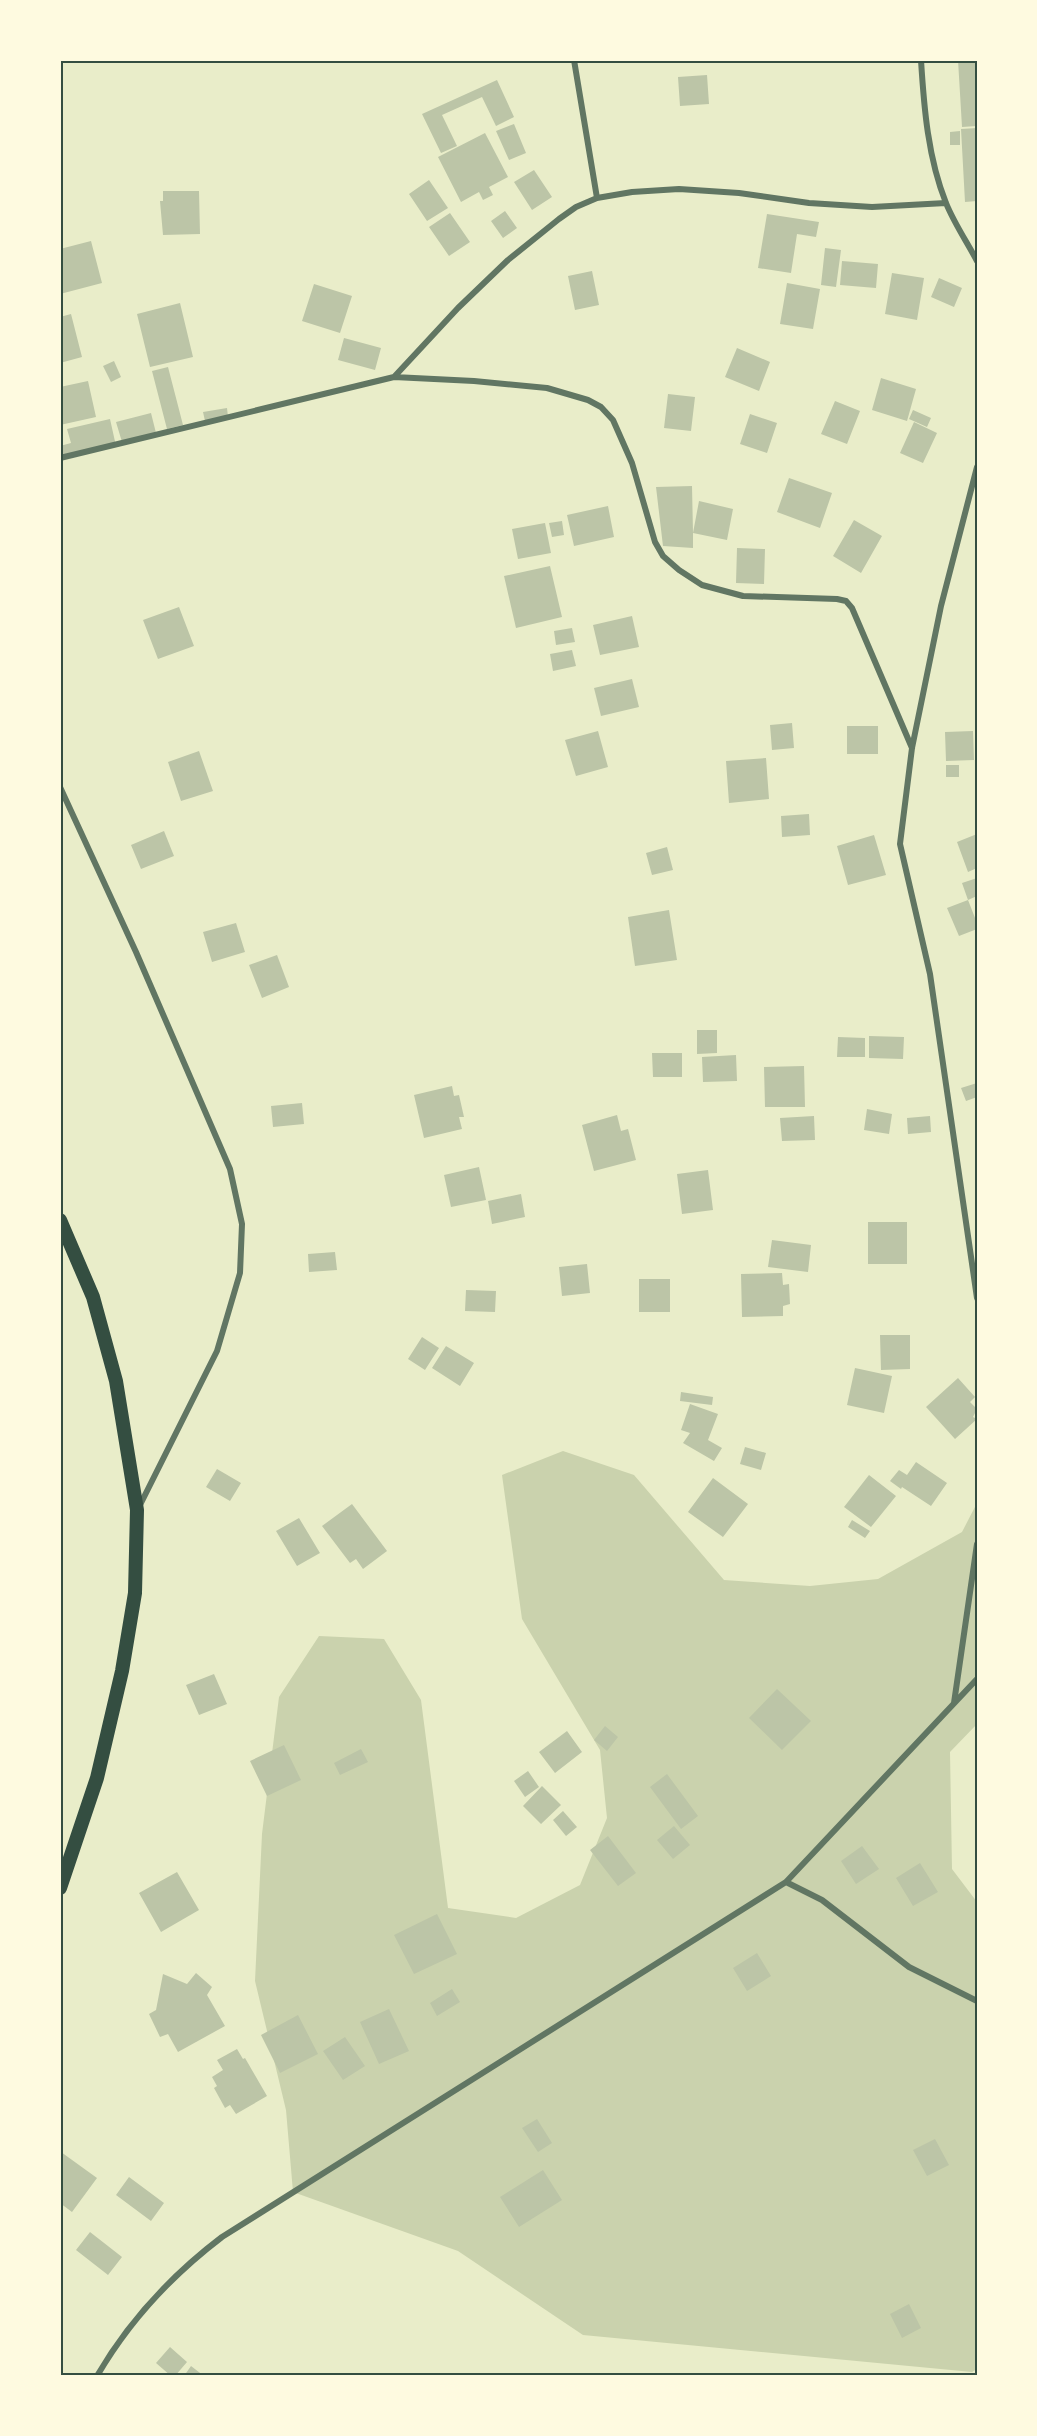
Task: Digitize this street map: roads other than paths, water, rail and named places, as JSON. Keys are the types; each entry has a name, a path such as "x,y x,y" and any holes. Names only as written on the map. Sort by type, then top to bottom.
{"highway":[{"path":"60,1220 93,1297 116,1381 137,1510 135,1593 122,1671 97,1778 60,1888"}],"street":[{"path":"574,60 597,198"},
{"path":"921,60 926,120 935,166 946,203 977,261"},
{"path":"394,377 458,308 508,260 568,213 597,198 632,192 679,189 739,193 809,203 872,207 946,203"},
{"path":"60,458 394,377 547,388 588,400 601,407 613,420 632,463 655,542 663,556 679,570 702,585 743,597 846,601 857,618 912,748"},
{"path":"977,467 941,606 912,748 900,844 930,974 977,1298"},
{"path":"60,787 136,952 230,1169 242,1224 240,1272 217,1351 137,1510"},
{"path":"954,1703 977,1544"},
{"path":"97,2376 113,2349 138,2316 196,2257 222,2237 786,1882 977,1679"},
{"path":"786,1882 822,1900 909,1967 977,2001"}]}
